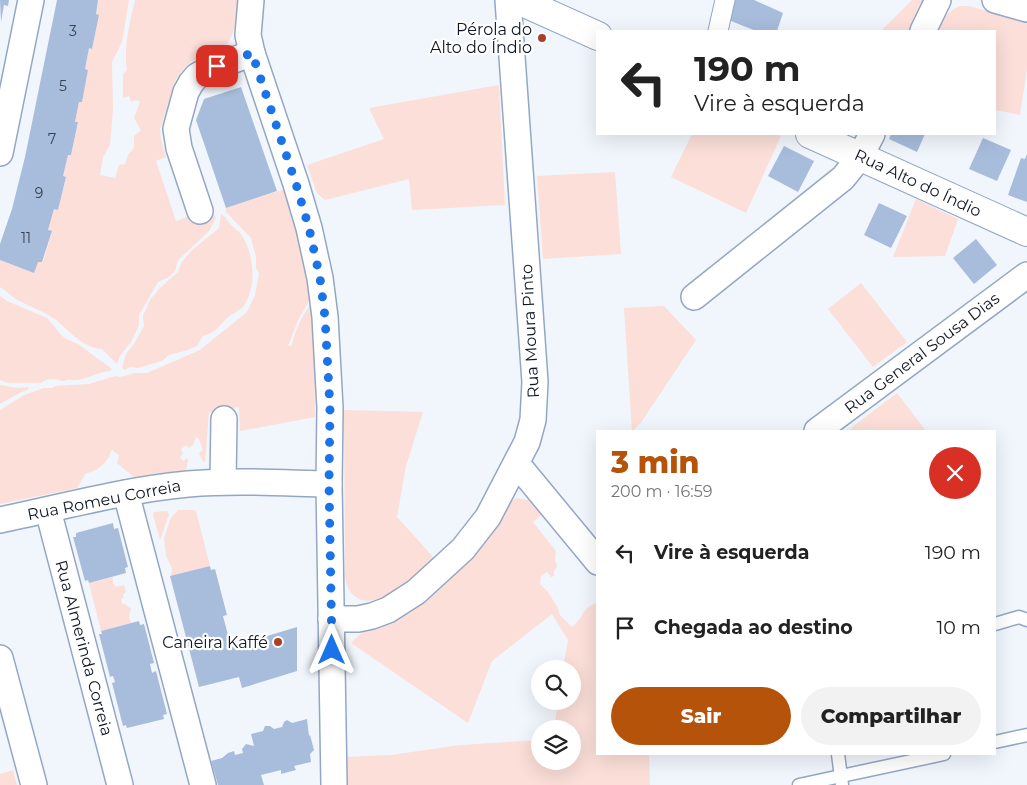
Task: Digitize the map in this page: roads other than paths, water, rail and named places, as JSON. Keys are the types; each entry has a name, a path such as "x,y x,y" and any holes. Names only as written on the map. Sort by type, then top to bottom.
{"main road":[{"path":"518,0 596,35"},
{"name":"Rua Alto do Índio","path":"815,135 866,145 1027,232"}],"street":[{"path":"0,152 5,101 31,0"},
{"path":"251,0 248,36 309,228 320,278 328,351 334,785"},
{"name":"Rua Moura Pinto","path":"332,619 358,619 388,610 416,592 442,569 476,533 488,517 527,442 533,420 535,382 508,0"},
{"path":"718,30 725,0"},
{"path":"923,30 938,0"},
{"path":"995,0 1027,9"},
{"path":"200,211 177,137 178,121 186,92 197,76 252,53"},
{"path":"694,297 843,178 866,145"},
{"name":"Rua General Sousa Dias","path":"818,430 1027,275"},
{"path":"223,481 224,419"},
{"path":"517,464 596,560"},
{"name":"Rua Romeu Correia","path":"0,520 126,493 171,486 223,481 329,484"},
{"path":"126,493 203,785"},
{"name":"Rua Almerinda Correia","path":"48,510 120,785"},
{"path":"0,658 34,785"}],"lane":[{"path":"996,624 1019,617 1027,620"},
{"path":"996,742 1027,735"},
{"path":"838,755 842,781"},
{"path":"799,785 842,781 940,755"}],"place":[{"name":"Pérola do Alto do Índio","path":"542,38"},
{"name":"Caneira Kaffé","path":"278,642"}]}
